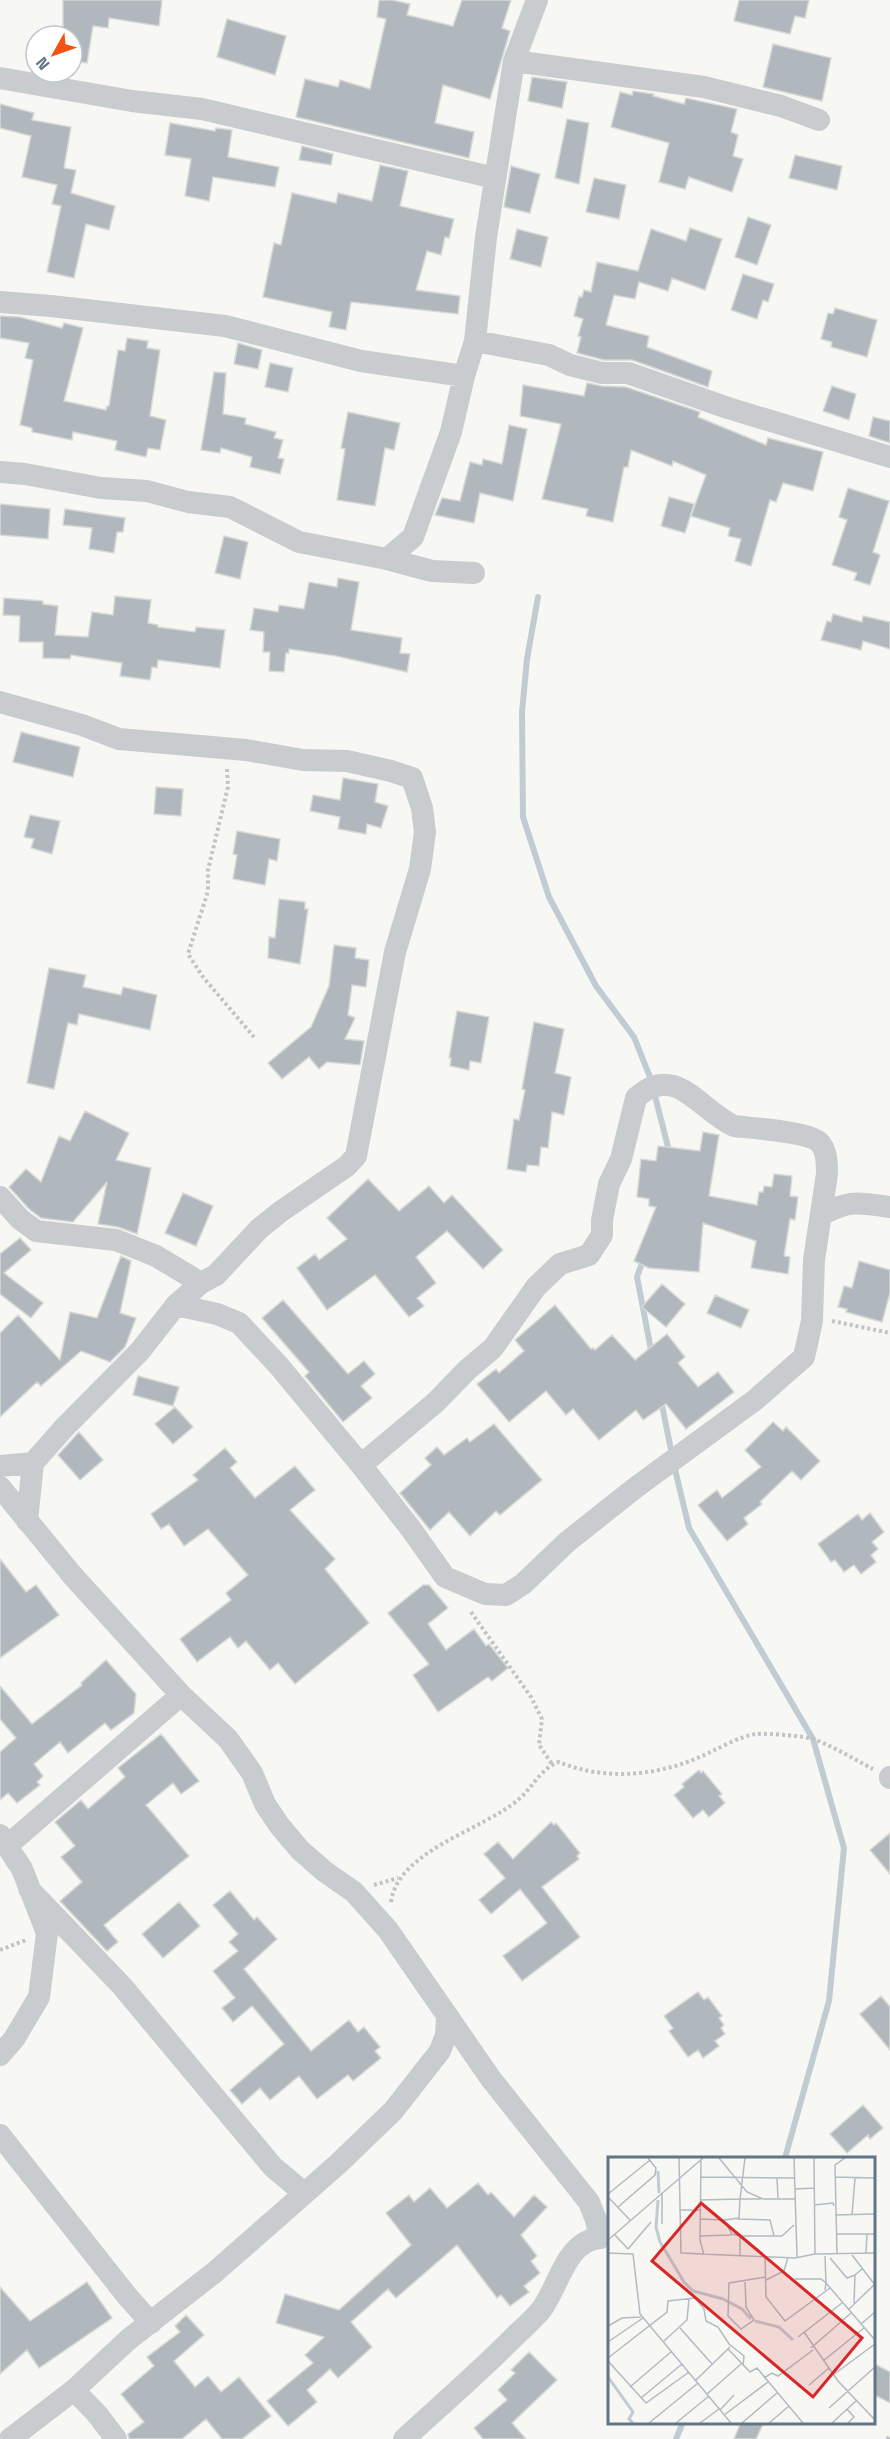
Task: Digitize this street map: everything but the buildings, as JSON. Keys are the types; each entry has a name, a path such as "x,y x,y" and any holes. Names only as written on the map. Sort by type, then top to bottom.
{"street":[{"path":"387,559 413,537 451,432 475,341 495,178 514,61 537,0"},
{"path":"514,61 704,87 781,106 819,120"},
{"path":"0,78 132,101 202,109 495,178"},
{"path":"0,302 225,326 361,361 464,376"},
{"path":"475,341 549,355 570,365 603,373 628,373 728,408 890,457"},
{"path":"0,472 25,474 101,488 147,492 188,502 230,507 299,542 387,559 432,571 474,573"},
{"path":"0,702 82,725 119,739 225,748 303,760 347,761 391,771 412,778 422,808 425,832 420,869 395,952 356,1156 348,1166 259,1229 216,1275 201,1283 176,1305 140,1351 63,1429 33,1464 27,1521"},
{"path":"176,1305 218,1314 239,1323 361,1465 445,1577 485,1594 506,1595 523,1584 567,1542 635,1488 707,1437 796,1366 804,1357 809,1344 813,1314 814,1260 827,1174 827,1160 822,1147 817,1140 806,1136 734,1126 718,1117 688,1093 661,1083 652,1085 636,1098 621,1159 609,1184 602,1220 602,1235 589,1255 560,1264 536,1287 494,1348 467,1370 436,1402 361,1465"},
{"path":"827,1174 857,1202"},
{"path":"0,1197 20,1219 36,1231 116,1240 156,1256 201,1283"},
{"path":"821,1215 839,1205 857,1202 890,1207"},
{"path":"0,1466 33,1464"},
{"path":"0,1487 73,1576 181,1695 228,1739 252,1773 265,1804 300,1850 324,1871 354,1892 388,1930 447,2019 491,2079 589,2202 600,2238 582,2244 569,2260 542,2309 499,2352 404,2439"},
{"path":"0,2055 14,2039 39,1998 47,1933 22,1869 4,1840 181,1695"},
{"path":"29,1889 122,1986 273,2167 304,2193"},
{"path":"10,2439 74,2390 129,2339 215,2272 393,2110 440,2051 446,2035 447,2019"},
{"path":"0,2135 127,2296 151,2323"},
{"path":"74,2390 97,2414 116,2439"}],"path":[{"path":"225,748 228,787 208,870 208,891 188,954 203,977 254,1037"},
{"path":"813,1314 837,1323 890,1333"},
{"path":"466,1605 494,1641 531,1696 542,1719 539,1745 552,1764"},
{"path":"388,1930 394,1885 401,1874 447,1840 492,1817 519,1799 552,1764 559,1762 577,1769 625,1774 652,1772 694,1760 755,1734 813,1739 890,1778"}],"waterway":[{"path":"538,597 527,659 522,712 523,817 549,897 596,986 634,1037 652,1082"},
{"path":"654,1092 670,1155"},
{"path":"644,1257 637,1277 652,1355"},
{"path":"661,1400 672,1455"},
{"path":"674,1465 689,1528 813,1739 844,1848 829,2001 785,2157"},
{"path":"676,2439 682,2424"}]}
